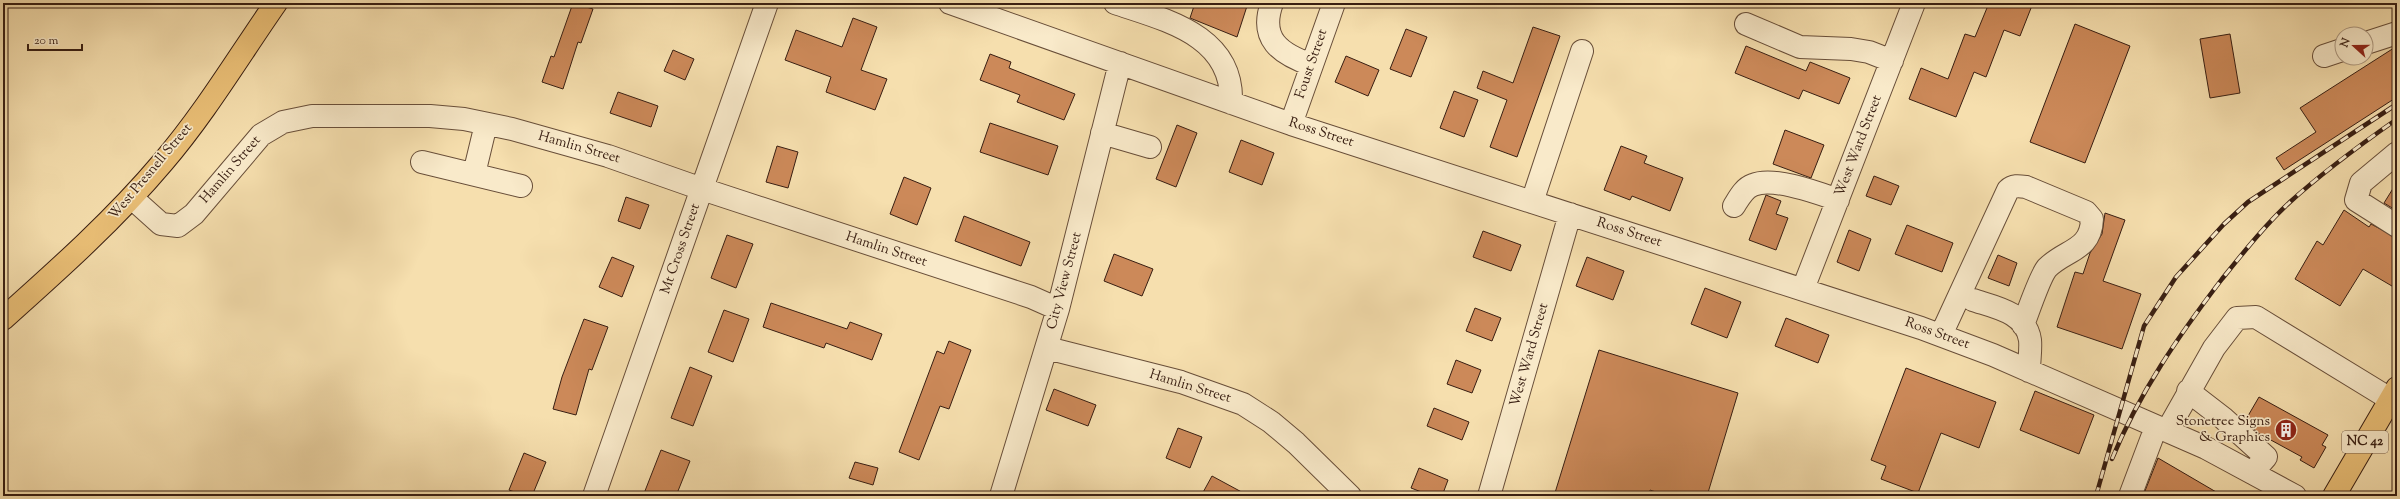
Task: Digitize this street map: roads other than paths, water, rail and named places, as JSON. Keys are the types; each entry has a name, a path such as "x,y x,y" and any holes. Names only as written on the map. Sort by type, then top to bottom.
{"main road":[{"name":"West Presnell Street","path":"3,319 73,257 132,198 164,161 276,3"},
{"name":"NC 42","path":"2334,496 2394,393"}],"street":[{"name":"Mt Cross Street","path":"594,496 767,3"},
{"name":"Ross Street","path":"950,3 1291,124 1941,335 2029,371 2206,448 2295,496"},
{"path":"1114,3 1167,20 1195,34 1206,42 1220,60 1229,78 1231,103"},
{"path":"1272,3 1267,18 1269,32 1272,39 1289,55 1312,65"},
{"name":"Foust Street","path":"1291,124 1334,3"},
{"name":"West Ward Street","path":"1803,289 1914,3"},
{"path":"1746,24 1800,47 1851,48 1869,52 1892,61"},
{"path":"2374,40 2397,33"},
{"path":"1532,202 1582,51"},
{"name":"City View Street","path":"1002,496 1058,310 1120,63"},
{"name":"Hamlin Street","path":"132,198 161,224 178,226 194,214 261,135 283,122 312,116 430,116 464,119 608,156 702,189 1031,297 1058,310"},
{"path":"474,174 486,124"},
{"path":"1102,133 1150,147"},
{"path":"2397,153 2361,183 2356,200 2397,226"},
{"path":"422,162 521,186"},
{"path":"1734,206 1742,193 1753,184 1799,186 1838,200"},
{"path":"1941,335 2008,190 2012,186 2026,187 2086,212 2092,219 2090,236 2084,244 2067,252 2046,269 2023,324"},
{"name":"West Ward Street","path":"1489,496 1570,214"},
{"path":"1972,300 2013,314 2023,324 2030,339 2029,371"},
{"path":"2130,496 2162,429 2188,391 2214,348 2237,318 2256,317 2394,393"},
{"name":"Hamlin Street","path":"1047,348 1181,382 1243,404 1271,422 1296,443 1350,496"},
{"path":"2188,391 2223,418 2266,457 2252,473"}],"railway":[{"path":"2096,496 2144,326 2176,277 2224,224 2248,202 2397,104"},
{"path":"2112,459 2147,388 2175,343 2190,321 2246,249 2272,220 2315,180 2397,119"}],"place":[{"name":"Stonetree Signs & Graphics","path":"2286,430"}]}
